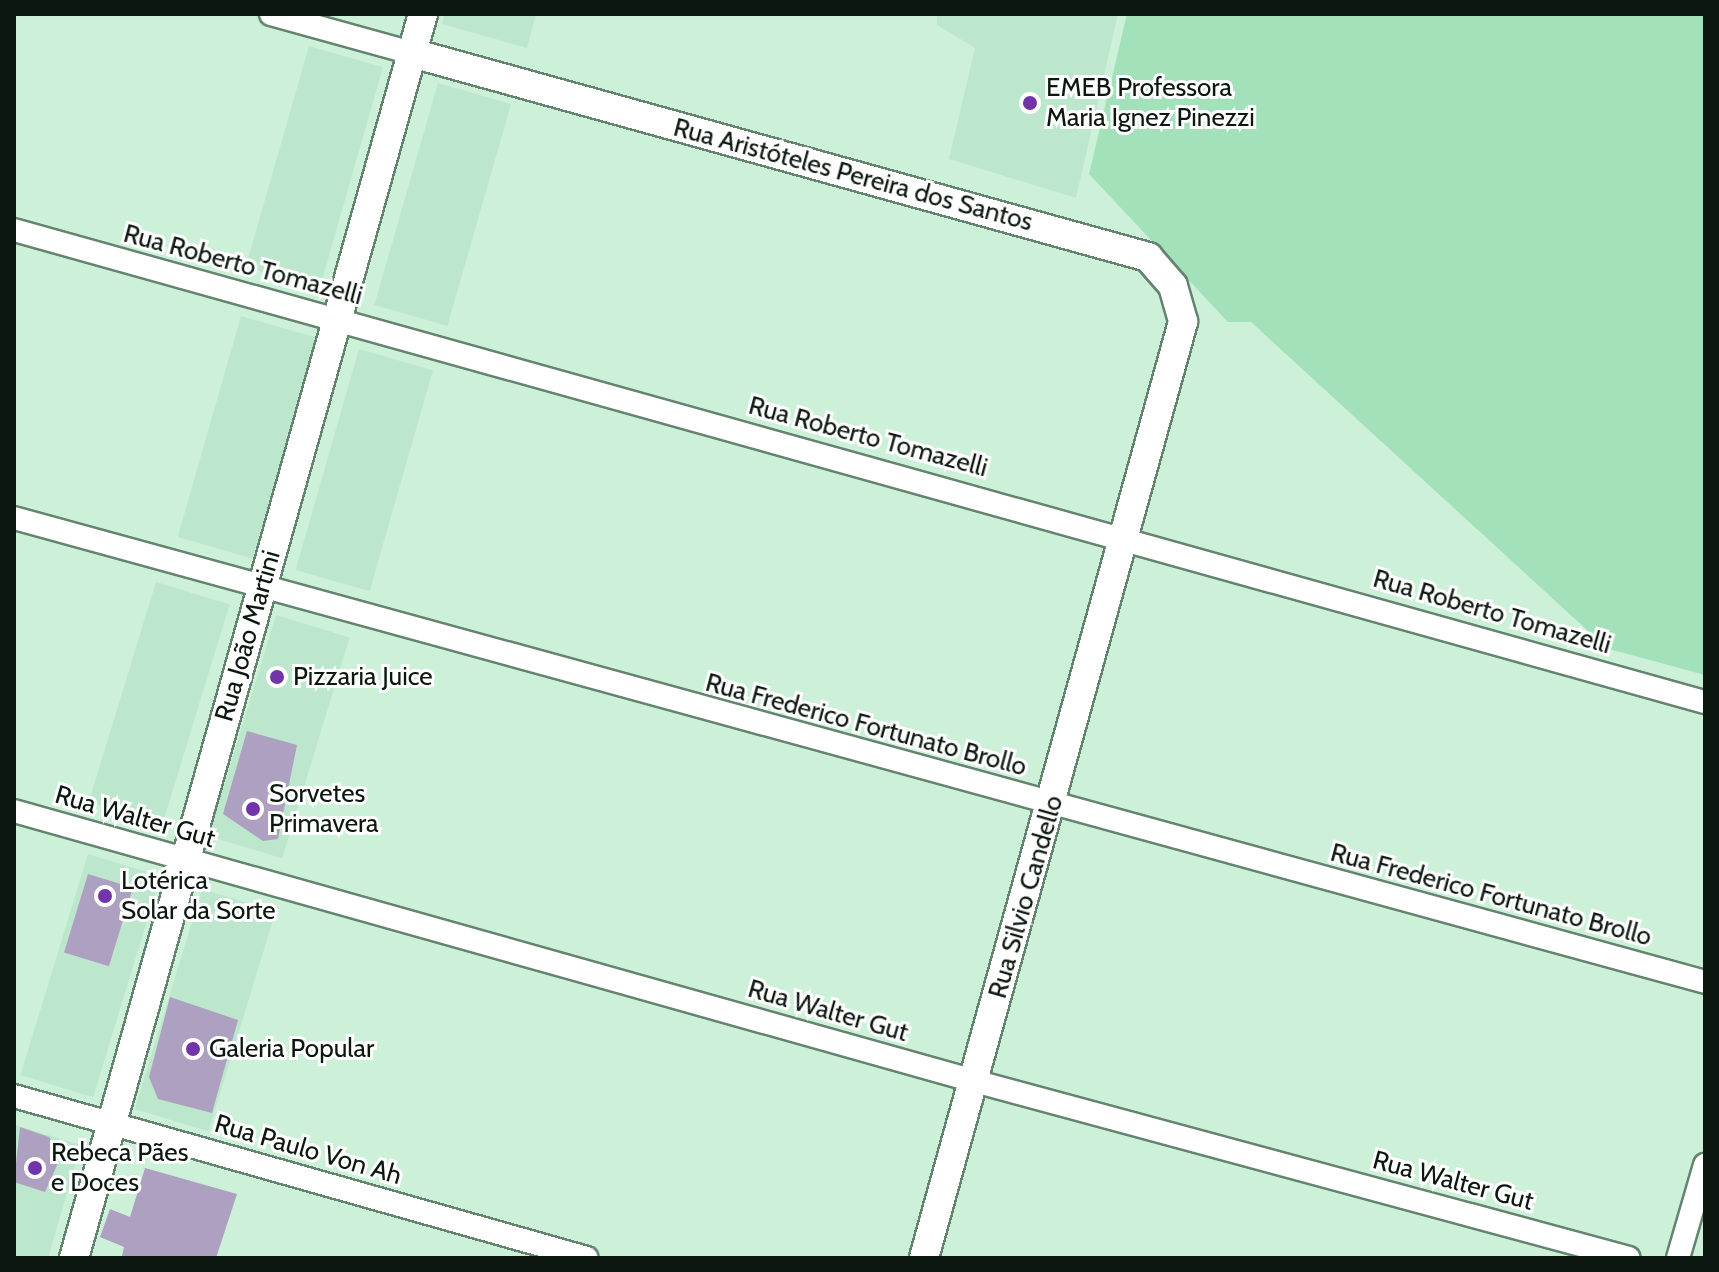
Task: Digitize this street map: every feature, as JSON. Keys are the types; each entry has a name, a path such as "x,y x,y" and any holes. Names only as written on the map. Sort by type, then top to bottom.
{"street":[{"name":"Rua Aristóteles Pereira dos Santos","path":"271,14 1148,257 1173,286 1183,322 1127,537"},
{"name":"Rua João Martini","path":"74,1258 423,14"},
{"name":"Rua Roberto Tomazelli","path":"14,230 1127,537 1705,702"},
{"name":"Rua Frederico Fortunato Brollo","path":"14,518 1705,982"},
{"name":"Rua Silvio Candello","path":"924,1258 1127,537"},
{"name":"Rua Walter Gut","path":"14,811 974,1081 1629,1258"},
{"name":"Rua Paulo Von Ah","path":"14,1096 587,1258"},
{"path":"1678,1258 1705,1165"}],"shaded area":[{"path":"445,14 536,14 527,48 442,24"},
{"name":"EMEB Professora Maria Ignez Pinezzi","path":"937,14 1118,14 1076,198 949,159 975,48 937,25"},
{"path":"1127,14 1705,14 1705,675 1587,643 1587,630 1251,322 1228,322 1089,174"},
{"path":"309,46 383,67 320,288 246,267"},
{"path":"438,83 511,104 447,326 374,305"},
{"path":"241,316 316,337 253,559 178,537"},
{"path":"359,349 433,370 370,591 296,570"},
{"path":"156,582 230,605 162,824 89,802"},
{"path":"276,615 350,638 282,858 208,836"},
{"path":"88,854 161,876 93,1097 20,1075"},
{"path":"202,889 276,912 208,1131 135,1109"},
{"path":"14,1125 81,1145 48,1258 14,1258"}],"building":[{"path":"247,731 297,745 278,839 263,841 223,814"},
{"path":"88,874 133,888 109,966 64,952"},
{"name":"Galeria Popular","path":"170,997 238,1020 212,1113 158,1099 149,1077"},
{"name":"Rebeca Pães e Doces","path":"20,1127 49,1137 62,1154 45,1192 14,1182"},
{"path":"145,1168 237,1194 216,1258 128,1258 122,1256 124,1247 100,1237 110,1209 130,1217"}],"place":[{"name":"EMEB Professora Maria Ignez Pinezzi","path":"1030,103"},
{"name":"Pizzaria Juice","path":"277,677"},
{"name":"Sorvetes Primavera","path":"253,809"},
{"name":"Lotérica Solar da Sorte","path":"105,896"},
{"name":"Galeria Popular","path":"193,1049"},
{"name":"Rebeca Pães e Doces","path":"35,1168"}]}
